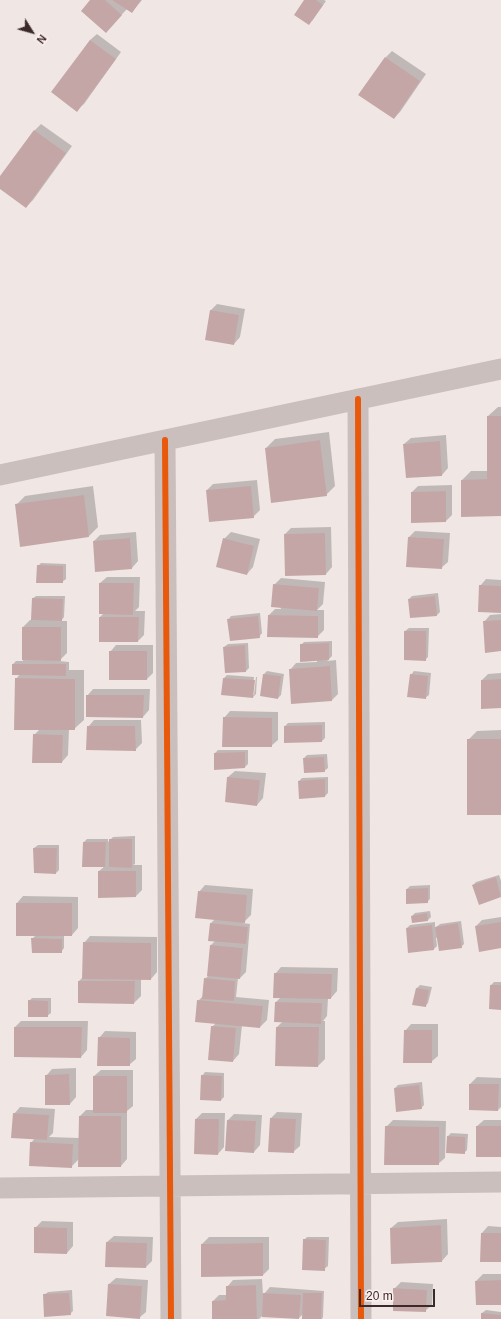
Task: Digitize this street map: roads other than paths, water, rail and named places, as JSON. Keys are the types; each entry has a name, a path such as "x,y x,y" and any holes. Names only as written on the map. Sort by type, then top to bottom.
{"street":[{"path":"0,475 501,369"},
{"path":"358,399 361,1319"},
{"path":"165,440 171,1319"},
{"path":"0,1188 501,1182"}]}
